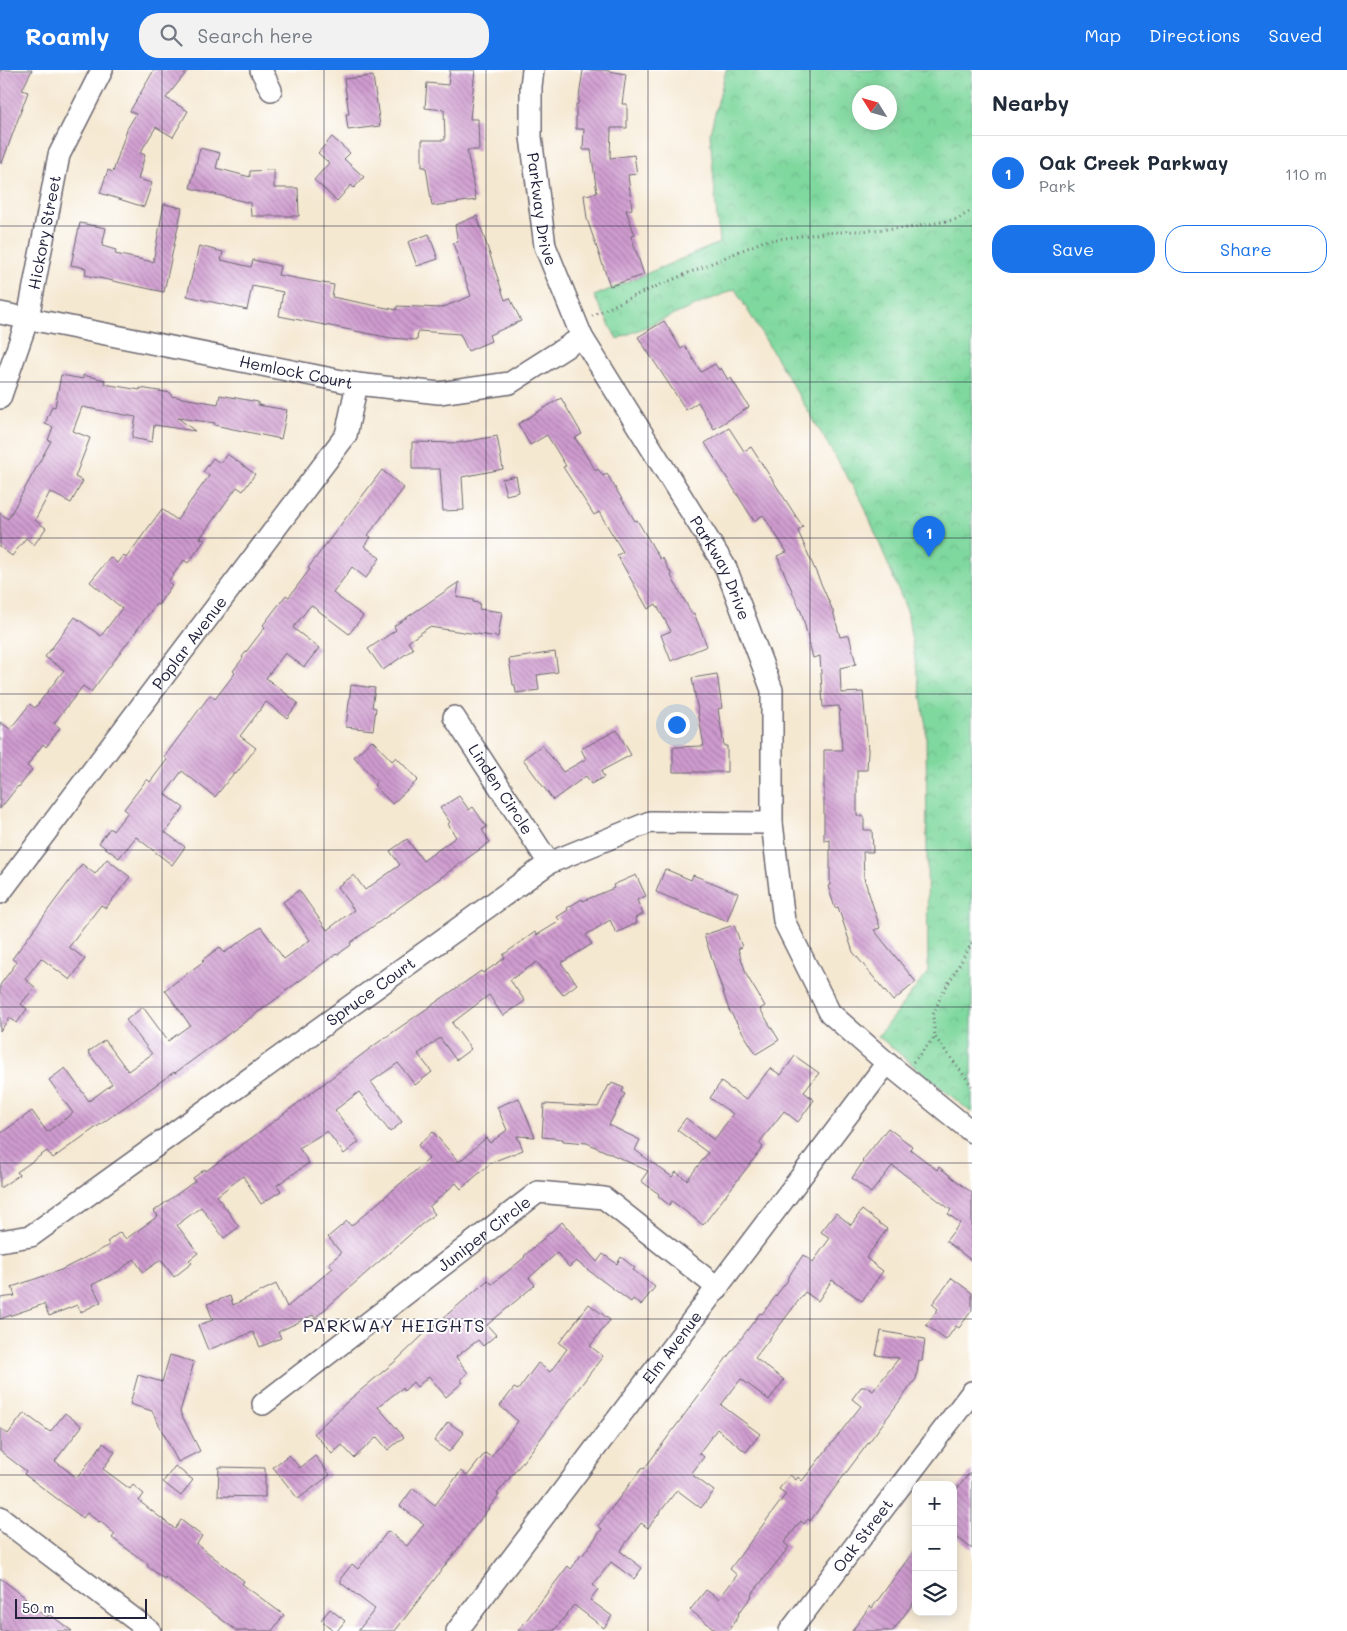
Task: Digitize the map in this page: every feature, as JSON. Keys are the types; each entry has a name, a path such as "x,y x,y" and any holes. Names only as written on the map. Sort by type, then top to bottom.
{"street":[{"name":"Hickory Street","path":"0,398 28,318 60,155 102,70"},
{"path":"261,70 271,90"},
{"name":"Parkway Drive","path":"533,70 531,86 532,137 545,246 585,328 726,568 772,690 772,824 784,921 830,1013 887,1064 972,1132"},
{"name":"Hemlock Court","path":"0,313 357,384 439,393 510,383 585,328"},
{"name":"Poplar Avenue","path":"0,893 346,435 357,384"},
{"name":"Linden Circle","path":"454,717 549,863"},
{"name":"Spruce Court","path":"0,1241 31,1236 549,863 650,822 772,824"},
{"name":"Elm Avenue","path":"457,1631 887,1064"},
{"name":"Juniper Circle","path":"262,1404 538,1192 604,1198 718,1288"},
{"name":"Oak Street","path":"790,1631 972,1392"},
{"path":"0,1517 150,1631"}],"path":[{"path":"585,328 627,298 764,241 823,233 908,228 958,218 972,210"},
{"path":"972,942 932,1015 935,1037 972,1086"},
{"path":"913,1062 935,1037"}],"green space":[{"path":"726,70 972,70 972,1113 878,1036 928,972 926,727 907,611 863,503 735,289 617,339 594,296 719,243 710,133"}],"building":[{"path":"0,70 32,70 22,90 28,92 2,163 0,163"},
{"path":"154,70 188,70 166,98 188,111 173,137 156,127 140,153 145,155 138,179 152,183 144,207 100,193 108,170 113,172 127,129 136,114 130,111"},
{"path":"450,70 475,70 470,119 478,119 479,150 467,150 476,200 432,206 426,167 422,167 422,140 445,140 444,110 425,108 427,83 448,85"},
{"path":"583,70 603,70 626,74 622,104 627,104 627,128 611,128 610,158 634,155 637,174 628,175 632,209 626,210 635,235 631,236 644,275 610,286 587,219 584,195 597,193 591,150 583,150 584,129 576,129 576,104 578,104"},
{"path":"373,76 380,126 348,130 346,114 349,114 344,79"},
{"path":"332,137 350,153 344,159 364,177 354,188 351,185 337,201 314,180 329,163 318,153"},
{"path":"200,148 220,153 216,168 250,177 250,171 274,170 274,188 298,188 299,216 251,216 250,203 190,188"},
{"path":"164,204 182,208 164,292 85,275 86,268 71,265 80,223 106,228 102,246 116,250 115,254 153,262"},
{"path":"477,216 505,300 510,298 521,321 489,335 491,341 468,351 460,334 418,331 417,340 391,338 279,316 283,292 252,286 247,310 187,296 199,246 223,252 221,260 251,267 253,260 280,266 278,275 334,285 332,297 397,310 397,306 441,308 471,296 453,243 458,242 455,225"},
{"path":"429,234 438,259 417,266 408,242"},
{"path":"664,321 681,349 685,346 701,372 715,364 719,370 721,368 728,380 731,378 749,407 714,429 698,402 686,410 638,337"},
{"path":"61,375 83,379 83,375 105,380 104,384 171,393 171,396 218,404 220,395 287,410 281,439 214,425 215,423 178,418 195,431 154,425 152,442 132,438 136,417 82,407 73,431 90,438 75,477 83,481 71,503 50,492 35,520 46,528 34,545 26,538 12,556 0,547 0,513 8,519 51,441 48,440 53,427 45,424 52,406 55,407"},
{"path":"561,398 582,434 575,438 596,471 598,469 603,476 607,474 660,559 662,557 692,614 694,613 707,646 671,661 661,635 671,631 656,604 648,609 617,555 623,552 599,512 594,515 563,467 566,466 547,435 530,445 518,424"},
{"path":"729,428 744,451 751,447 803,527 798,531 833,611 840,637 849,635 856,664 840,668 841,693 863,692 868,750 867,770 857,770 857,816 864,816 864,830 872,830 873,852 863,852 864,878 880,928 874,930 916,982 893,1001 853,952 838,907 835,908 828,886 830,885 830,840 824,841 824,750 842,750 839,706 823,707 820,656 813,658 802,614 777,556 787,552 763,515 754,521 705,443"},
{"path":"497,436 503,469 462,477 464,510 443,511 440,469 412,469 412,442 458,443"},
{"path":"227,454 255,474 243,491 237,487 200,538 205,540 188,563 184,560 168,582 172,585 158,605 156,604 91,692 83,686 54,723 60,728 46,747 43,744 27,766 32,770 0,809 0,722 10,729 30,704 35,708 64,670 45,657 75,617 101,636 122,608 90,582 110,557 117,563 123,555 126,558 162,509 177,520 209,476 203,472 213,458 220,463"},
{"path":"382,470 404,488 368,535 371,537 364,546 380,558 366,578 352,567 333,593 363,616 349,634 311,605 293,628 319,648 304,667 285,653 266,678 298,703 287,718 266,702 240,736 256,748 215,797 182,771 165,794 184,808 165,832 185,847 172,865 136,837 119,858 99,843 110,828 113,831 128,812 124,809 147,779 150,782 167,760 164,757 210,695 215,699 235,673 233,671 242,657 265,627 263,625 286,595 289,597 310,569 308,568"},
{"path":"516,476 519,492 506,495 502,479"},
{"path":"459,582 457,597 480,603 479,609 502,612 498,637 429,627 408,642 413,649 383,670 368,649 396,630 394,626"},
{"path":"555,652 558,672 537,675 539,690 516,693 509,659"},
{"path":"717,674 722,708 718,709 724,746 727,746 727,772 673,772 673,747 704,746 692,678"},
{"path":"351,685 375,688 372,707 376,708 373,730 346,727"},
{"path":"617,730 631,755 601,771 604,777 591,784 586,776 553,800 523,759 542,745 563,772 586,759 581,749"},
{"path":"372,740 392,761 396,757 418,780 392,804 374,785 377,782 354,757"},
{"path":"459,796 469,810 473,807 487,827 482,830 490,842 175,1073 53,1158 47,1151 17,1172 19,1175 0,1188 0,1134 32,1111 47,1132 73,1113 49,1080 65,1068 89,1101 112,1084 88,1052 105,1040 128,1071 152,1054 126,1020 143,1007 168,1041 190,1025 165,990 220,947 224,953 261,927 284,959 310,940 283,902 299,890 327,930 354,910 337,887 354,875 365,890 400,865 390,851 407,839 423,861 456,837 448,824 450,822 440,808"},
{"path":"107,859 130,877 106,908 101,905 69,947 85,959 70,980 41,958 25,979 35,987 21,1004 27,1009 17,1023 10,1018 0,1031 0,985 17,962 12,959 82,864 95,874"},
{"path":"665,869 691,880 693,875 738,893 727,921 656,892"},
{"path":"636,875 646,896 637,900 643,914 635,918 637,923 616,933 610,920 586,935 592,944 561,963 577,984 563,995 537,962 510,980 525,1001 503,1016 489,995 452,1023 471,1049 456,1060 440,1038 418,1054 432,1072 415,1085 398,1063 371,1082 402,1122 390,1132 359,1092 335,1110 359,1142 344,1154 327,1131 299,1148 309,1163 277,1185 281,1191 261,1204 243,1176 217,1196 239,1227 224,1238 201,1207 177,1225 198,1253 189,1260 192,1263 174,1277 161,1260 143,1272 134,1259 119,1271 92,1285 101,1302 81,1312 77,1305 49,1316 44,1304 0,1319 0,1298 15,1296 12,1287 61,1270 110,1245 107,1242 120,1232 126,1239 158,1216 154,1211 195,1181 193,1178 205,1169 206,1171 261,1131 376,1044 481,971 483,973 505,958 503,955 535,932 537,935 560,921 557,917 568,910 567,908 582,899 583,901 614,888 613,885"},
{"path":"734,925 742,947 738,949 747,976 765,1006 760,1009 779,1040 756,1054 729,1010 704,935"},
{"path":"795,1056 819,1073 804,1092 814,1100 798,1122 784,1111 759,1143 763,1147 703,1225 672,1201 669,1205 658,1196 659,1194 641,1181 648,1171 587,1143 542,1137 544,1104 598,1107 609,1085 612,1083 624,1088 622,1092 625,1094 609,1125 640,1140 635,1150 672,1177 676,1172 687,1180 708,1153 677,1130 686,1118 714,1140 733,1114 710,1098 721,1082 746,1100 770,1068 781,1075"},
{"path":"519,1098 535,1137 517,1136 523,1150 492,1162 461,1189 456,1183 429,1207 435,1214 315,1318 313,1315 278,1332 281,1338 260,1347 253,1332 208,1350 198,1325 213,1320 207,1304 230,1296 233,1305 276,1284 287,1307 333,1268 329,1263 341,1253 328,1237 347,1221 351,1226 429,1159 418,1145 433,1132 459,1162 486,1138 490,1143 507,1130 497,1107"},
{"path":"888,1128 912,1146 910,1149 937,1170 939,1167 972,1193 972,1261 946,1241 960,1223 948,1214 951,1210 896,1168 892,1166 871,1193 852,1178 862,1161"},
{"path":"862,1210 887,1229 866,1258 883,1271 862,1301 832,1280 818,1301 805,1292 755,1358 784,1380 769,1400 741,1379 721,1405 760,1434 746,1452 717,1429 699,1453 704,1457 691,1474 714,1491 701,1508 677,1490 648,1528 641,1523 620,1551 642,1568 634,1579 611,1562 593,1585 598,1589 590,1600 612,1616 604,1628 574,1605 554,1631 518,1631 568,1566 571,1569 582,1556 602,1529 598,1526 642,1468 644,1469 760,1313 762,1314 788,1280 803,1255 813,1262 830,1238 821,1232 836,1213 851,1225"},
{"path":"562,1222 597,1262 603,1254 617,1264 621,1257 635,1268 633,1270 655,1287 641,1305 633,1299 631,1302 576,1261 569,1267 557,1253 529,1278 535,1285 487,1325 496,1335 483,1346 478,1340 456,1357 468,1373 460,1380 463,1382 446,1397 429,1376 417,1387 413,1382 404,1391 402,1388 378,1407 404,1437 388,1450 377,1437 354,1458 342,1445 332,1454 314,1433 423,1335 488,1280 492,1284 525,1257"},
{"path":"952,1278 972,1293 972,1310 959,1328 956,1326 946,1340 926,1325 938,1309 932,1304"},
{"path":"589,1304 610,1320 590,1346 603,1356 395,1631 358,1631 375,1609 341,1583 341,1578 352,1564 358,1569 388,1531 407,1546 424,1524 400,1506 413,1488 435,1505 461,1471 467,1476 485,1453 491,1457 518,1421 500,1406 514,1388 518,1390 538,1363 550,1372 567,1349 559,1343"},
{"path":"881,1331 925,1339 922,1361 919,1360 916,1379 810,1521 808,1519 804,1524 801,1521 784,1543 789,1547 751,1595 728,1631 717,1631 690,1610 706,1590 719,1599 737,1575 730,1569 786,1494 779,1489 790,1475 796,1480 798,1477 802,1481 861,1406 852,1399 861,1387 867,1387 873,1391 899,1358 876,1355"},
{"path":"170,1355 194,1362 180,1412 200,1451 178,1462 152,1411 130,1404 138,1375 162,1382"},
{"path":"24,1413 50,1432 65,1413 82,1426 55,1461 77,1478 103,1443 115,1452 103,1469 130,1489 133,1485 144,1494 139,1501 175,1529 181,1520 202,1536 197,1544 244,1581 242,1584 284,1615 272,1631 237,1631 165,1577 164,1579 147,1566 148,1564 112,1538 115,1534 100,1521 87,1513 83,1518 24,1474 26,1471 0,1451 0,1428 8,1434"},
{"path":"448,1422 464,1433 449,1452 434,1441"},
{"path":"289,1455 300,1468 315,1456 330,1475 298,1499 273,1467"},
{"path":"175,1466 193,1480 181,1496 163,1482"},
{"path":"219,1467 265,1468 265,1497 218,1496"},
{"path":"972,1470 972,1549 957,1537 957,1489"},
{"path":"912,1553 912,1605 893,1631 852,1631 870,1606 872,1608"},
{"path":"0,1578 26,1598 24,1600 47,1618 49,1614 72,1631 0,1631"},
{"path":"330,1609 345,1621 337,1631 334,1631 321,1620"}],"place":[{"name":"Oak Creek Parkway","path":"929,557"}],"district":[{"name":"PARKWAY HEIGHTS","path":"394,1326"}]}
